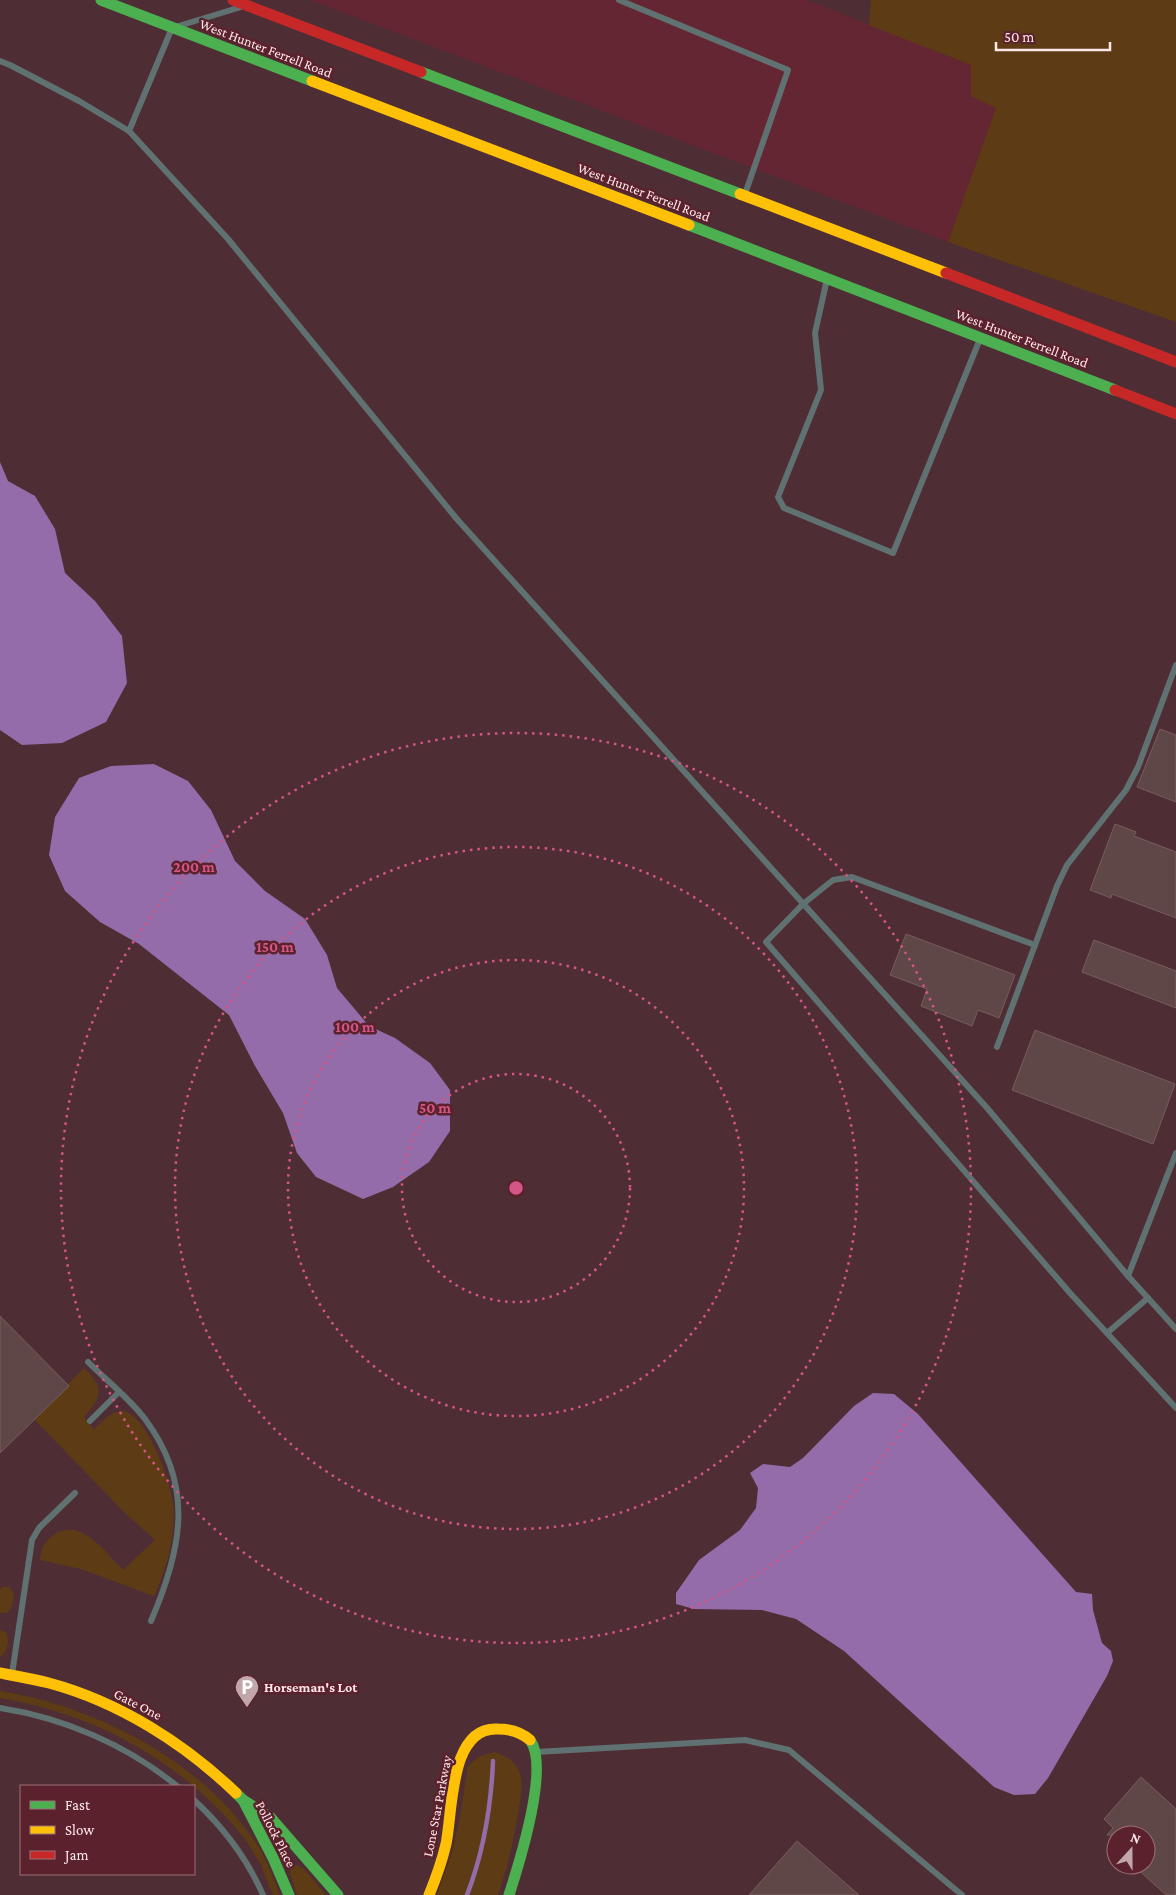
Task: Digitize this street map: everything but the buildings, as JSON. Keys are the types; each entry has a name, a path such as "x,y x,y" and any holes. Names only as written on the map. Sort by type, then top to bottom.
{"main road":[{"name":"West Hunter Ferrell Road","path":"101,0 828,278 1176,414"},
{"path":"233,0 255,5 1176,362"},
{"name":"Gate One","path":"6,1674 49,1683 140,1720 198,1759 242,1800"},
{"name":"Lone Star Parkway","path":"429,1895 445,1851 461,1757 471,1738 483,1729 502,1729 523,1733 532,1743 536,1752"},
{"path":"510,1895 521,1858 529,1820 535,1783 536,1752"},
{"name":"Pollock Place","path":"242,1800 273,1858 289,1895"},
{"name":"Pollock Place","path":"242,1800 271,1818 338,1895"}],"lane":[{"path":"619,0 788,70 745,195"},
{"path":"129,131 172,28 255,5"},
{"path":"0,61 78,101 129,131 228,239 456,518 988,1109 1128,1276 1176,1329"},
{"path":"828,278 816,333 820,390 778,497 784,508 893,553 980,339"},
{"path":"997,1047 1057,886 1067,865 1126,790 1138,767 1176,665"},
{"path":"1035,944 852,877 833,880 804,904 766,942 1070,1293 1176,1408"},
{"path":"1128,1276 1176,1153"},
{"path":"1107,1333 1148,1298"},
{"path":"88,1362 144,1417 161,1442 169,1461 178,1504 176,1551 170,1574 151,1621"},
{"path":"90,1421 118,1392"},
{"path":"6,1674 32,1540 39,1528 75,1493"},
{"path":"0,1708 52,1719 73,1726 134,1757 176,1785"},
{"path":"536,1752 745,1740 789,1750 962,1895"},
{"path":"195,1801 230,1838 263,1895"}],"shaded area":[{"path":"310,0 807,0 971,65 996,108 948,242"},
{"path":"871,0 1176,0 1176,322 948,242 996,108 971,96 971,65 869,25"},
{"path":"0,462 8,481 35,496 55,529 65,573 95,601 122,636 127,683 106,722 62,743 22,745 0,730"},
{"path":"154,764 188,781 211,810 235,861 265,891 305,919 327,955 337,988 369,1026 395,1038 430,1063 450,1090 450,1131 429,1162 393,1187 363,1199 316,1177 297,1153 283,1113 255,1066 229,1015 139,944 100,922 65,891 49,855 55,817 79,778 111,766"},
{"path":"84,1368 96,1382 99,1393 94,1404 84,1417 94,1429 115,1412 123,1411 132,1415 149,1436 168,1480 174,1515 172,1539 167,1562 154,1596 81,1569 40,1560 42,1550 47,1541 62,1531 73,1530 92,1539 123,1570 155,1540 124,1512 34,1419"},
{"path":"873,1393 894,1394 918,1414 1076,1592 1092,1594 1093,1610 1102,1643 1111,1651 1113,1661 1107,1676 1048,1778 1035,1794 1014,1795 994,1787 844,1651 796,1619 762,1610 694,1609 676,1604 676,1593 699,1560 740,1530 756,1508 758,1488 750,1473 763,1464 790,1467 803,1458 854,1406"},
{"path":"9,1587 14,1594 10,1610 0,1613 0,1589"},
{"path":"0,1630 6,1632 8,1642 5,1652 0,1657"},
{"path":"0,1691 73,1710 110,1724 178,1764 208,1788 235,1816 258,1846 280,1895 273,1895 263,1868 240,1833 195,1788 195,1785 192,1785 162,1762 101,1728 68,1715 0,1698"},
{"path":"495,1752 508,1758 515,1765 520,1773 522,1785 513,1841 498,1895 437,1895 452,1853 468,1766 480,1756"},
{"path":"296,1865 304,1869 326,1895 297,1895 290,1874 290,1870"}],"waterway":[{"path":"467,1895 486,1829 493,1761"}],"traffic: fast":[{"path":"101,0 312,81"},
{"path":"421,72 740,194"},
{"path":"689,225 1115,390"},
{"path":"509,1895 531,1816 535,1793 537,1771 535,1753 530,1740"},
{"path":"236,1793 243,1800 271,1818 338,1895"},
{"path":"243,1800 273,1858 289,1895"}],"traffic: slow":[{"path":"312,81 689,225"},
{"path":"740,194 946,273"},
{"path":"0,1673 49,1683 75,1691 125,1713 149,1726 195,1757 236,1793"},
{"path":"429,1895 439,1870 446,1844 456,1773 462,1755 470,1741 482,1732 498,1729 515,1731 530,1740"}],"traffic: jam":[{"path":"233,0 421,72"},
{"path":"946,273 1176,362"},
{"path":"1115,390 1176,414"}],"place":[{"name":"Horseman's Lot","path":"247,1708"}]}
